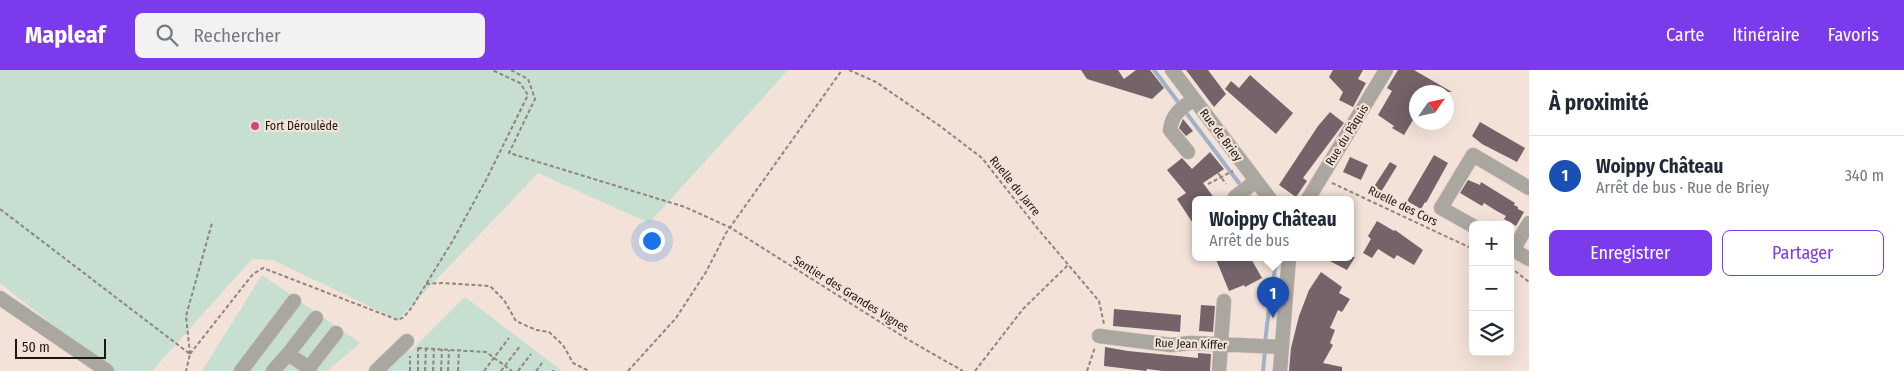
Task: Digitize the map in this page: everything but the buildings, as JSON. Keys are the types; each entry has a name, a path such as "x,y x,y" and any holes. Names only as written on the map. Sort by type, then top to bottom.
{"street":[{"name":"Rue de Briey","path":"1172,70 1186,105 1245,190 1262,196"},
{"name":"Rue du Pâquis","path":"1310,196 1386,70"},
{"path":"1186,105 1173,117 1170,130 1188,152"},
{"path":"1469,224 1442,208 1473,155 1529,188"},
{"path":"1514,246 1529,223"},
{"path":"1514,250 1529,259"},
{"path":"1280,371 1289,261"},
{"path":"0,298 107,371"},
{"path":"241,371 294,301"},
{"path":"1219,371 1224,301"},
{"path":"274,371 316,318"},
{"path":"288,354 308,370 336,333"},
{"name":"Rue Jean Kiffer","path":"1099,336 1171,345 1190,343 1282,347"},
{"path":"376,371 413,345"}],"path":[{"path":"190,354 253,274 263,268 398,320 404,317 426,284 481,188 528,95 520,83 492,70"},
{"name":"Sentier des Grandes Vignes","path":"512,70 528,79 535,99 509,153 685,207 731,228 907,339 964,371"},
{"path":"628,371 676,318 706,272 731,228 842,70"},
{"name":"Ruelle du Jarre","path":"849,70 876,82 940,126 982,158 1038,229 1100,301"},
{"path":"1208,184 1234,171"},
{"path":"1218,173 1226,184"},
{"name":"Ruelle des Cors","path":"1325,180 1469,247"},
{"path":"0,209 190,354"},
{"path":"186,371 190,354 186,316 212,223"},
{"path":"975,371 1023,309 1069,264"},
{"path":"1514,269 1529,282"},
{"path":"426,284 490,286 504,300 516,321 536,330 549,332 563,345 573,363 589,371"},
{"path":"484,371 509,338"},
{"path":"413,345 426,348 486,352 512,371"},
{"path":"404,360 413,345"},
{"path":"413,345 418,371"},
{"path":"501,371 520,346"},
{"path":"425,371 426,348"},
{"path":"433,371 434,348"},
{"path":"441,371 442,349"},
{"path":"448,371 449,350"},
{"path":"458,371 459,350"},
{"path":"518,371 531,354"},
{"path":"536,371 542,362"}],"green space":[{"path":"0,70 788,70 649,223 538,173 398,320 273,260 252,259 152,371 111,371 0,283"},
{"path":"262,275 360,343 327,371 202,371"},
{"path":"465,297 562,371 382,371 406,347 411,351"}],"waterway":[{"path":"1154,70 1249,196"},
{"path":"1265,343 1276,261"},
{"path":"1263,371 1265,350"}],"place":[{"name":"Fort Déroulède","path":"255,126"},
{"name":"Woippy Château","path":"1273,318"}]}
